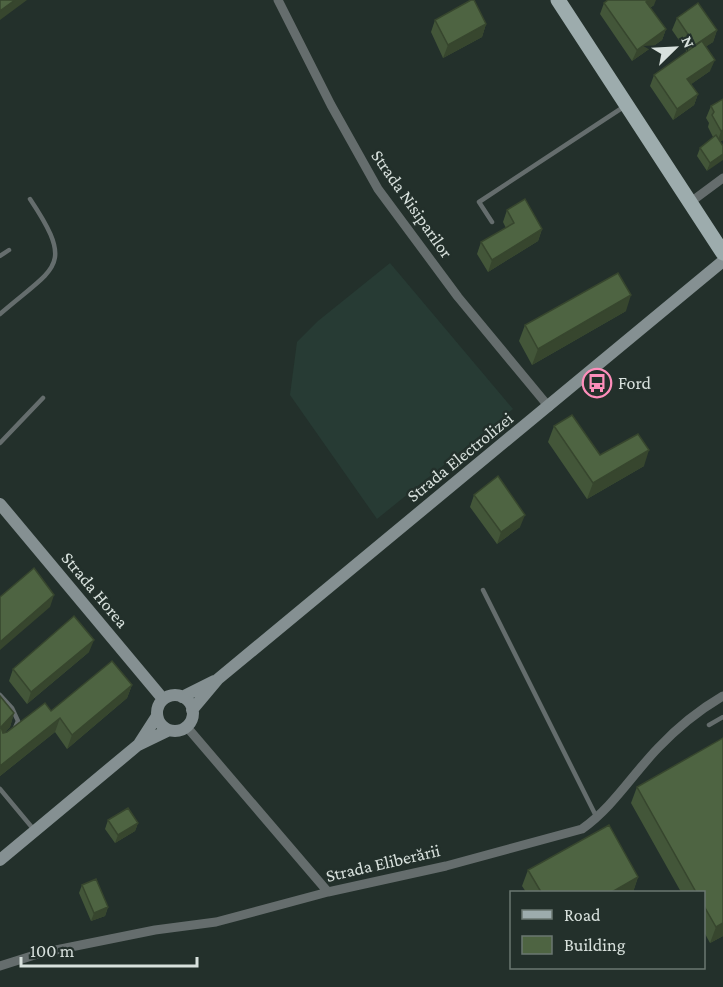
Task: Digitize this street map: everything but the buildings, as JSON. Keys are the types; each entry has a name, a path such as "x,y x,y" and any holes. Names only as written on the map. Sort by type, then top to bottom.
{"main road":[{"path":"558,0 692,201 723,252"}],"street":[{"name":"Strada Nisiparilor","path":"278,0 336,115 378,189 458,297 549,407"},
{"path":"692,201 723,178"},
{"name":"Strada Electrolizei","path":"192,710 218,679 723,261"},
{"name":"Strada Horea","path":"0,504 163,699"},
{"name":"Strada Electrolizei","path":"182,697 218,679"},
{"path":"0,860 138,745 169,730 178,730 186,726 192,719 192,710 182,697 172,695 163,699 158,707 157,716 138,745"},
{"name":"Strada Eliberării","path":"0,966 41,953 154,930 216,922 328,892 446,866 582,829 597,818 658,748 697,713 723,696"},
{"path":"157,716 162,726 169,730"},
{"path":"186,726 328,892"}],"lane":[{"path":"492,222 479,202 627,105"},
{"path":"0,314 53,268 57,256 50,229 30,199"},
{"path":"0,256 9,250"},
{"path":"0,443 43,398"},
{"path":"483,590 597,818"},
{"path":"0,695 12,708 18,721 18,726 12,731"},
{"path":"709,725 723,717"},
{"path":"0,789 35,831"}],"shaded area":[{"path":"390,263 513,409 377,519 290,395 297,342 318,321"}],"place":[{"name":"Ford","path":"597,383"}]}
